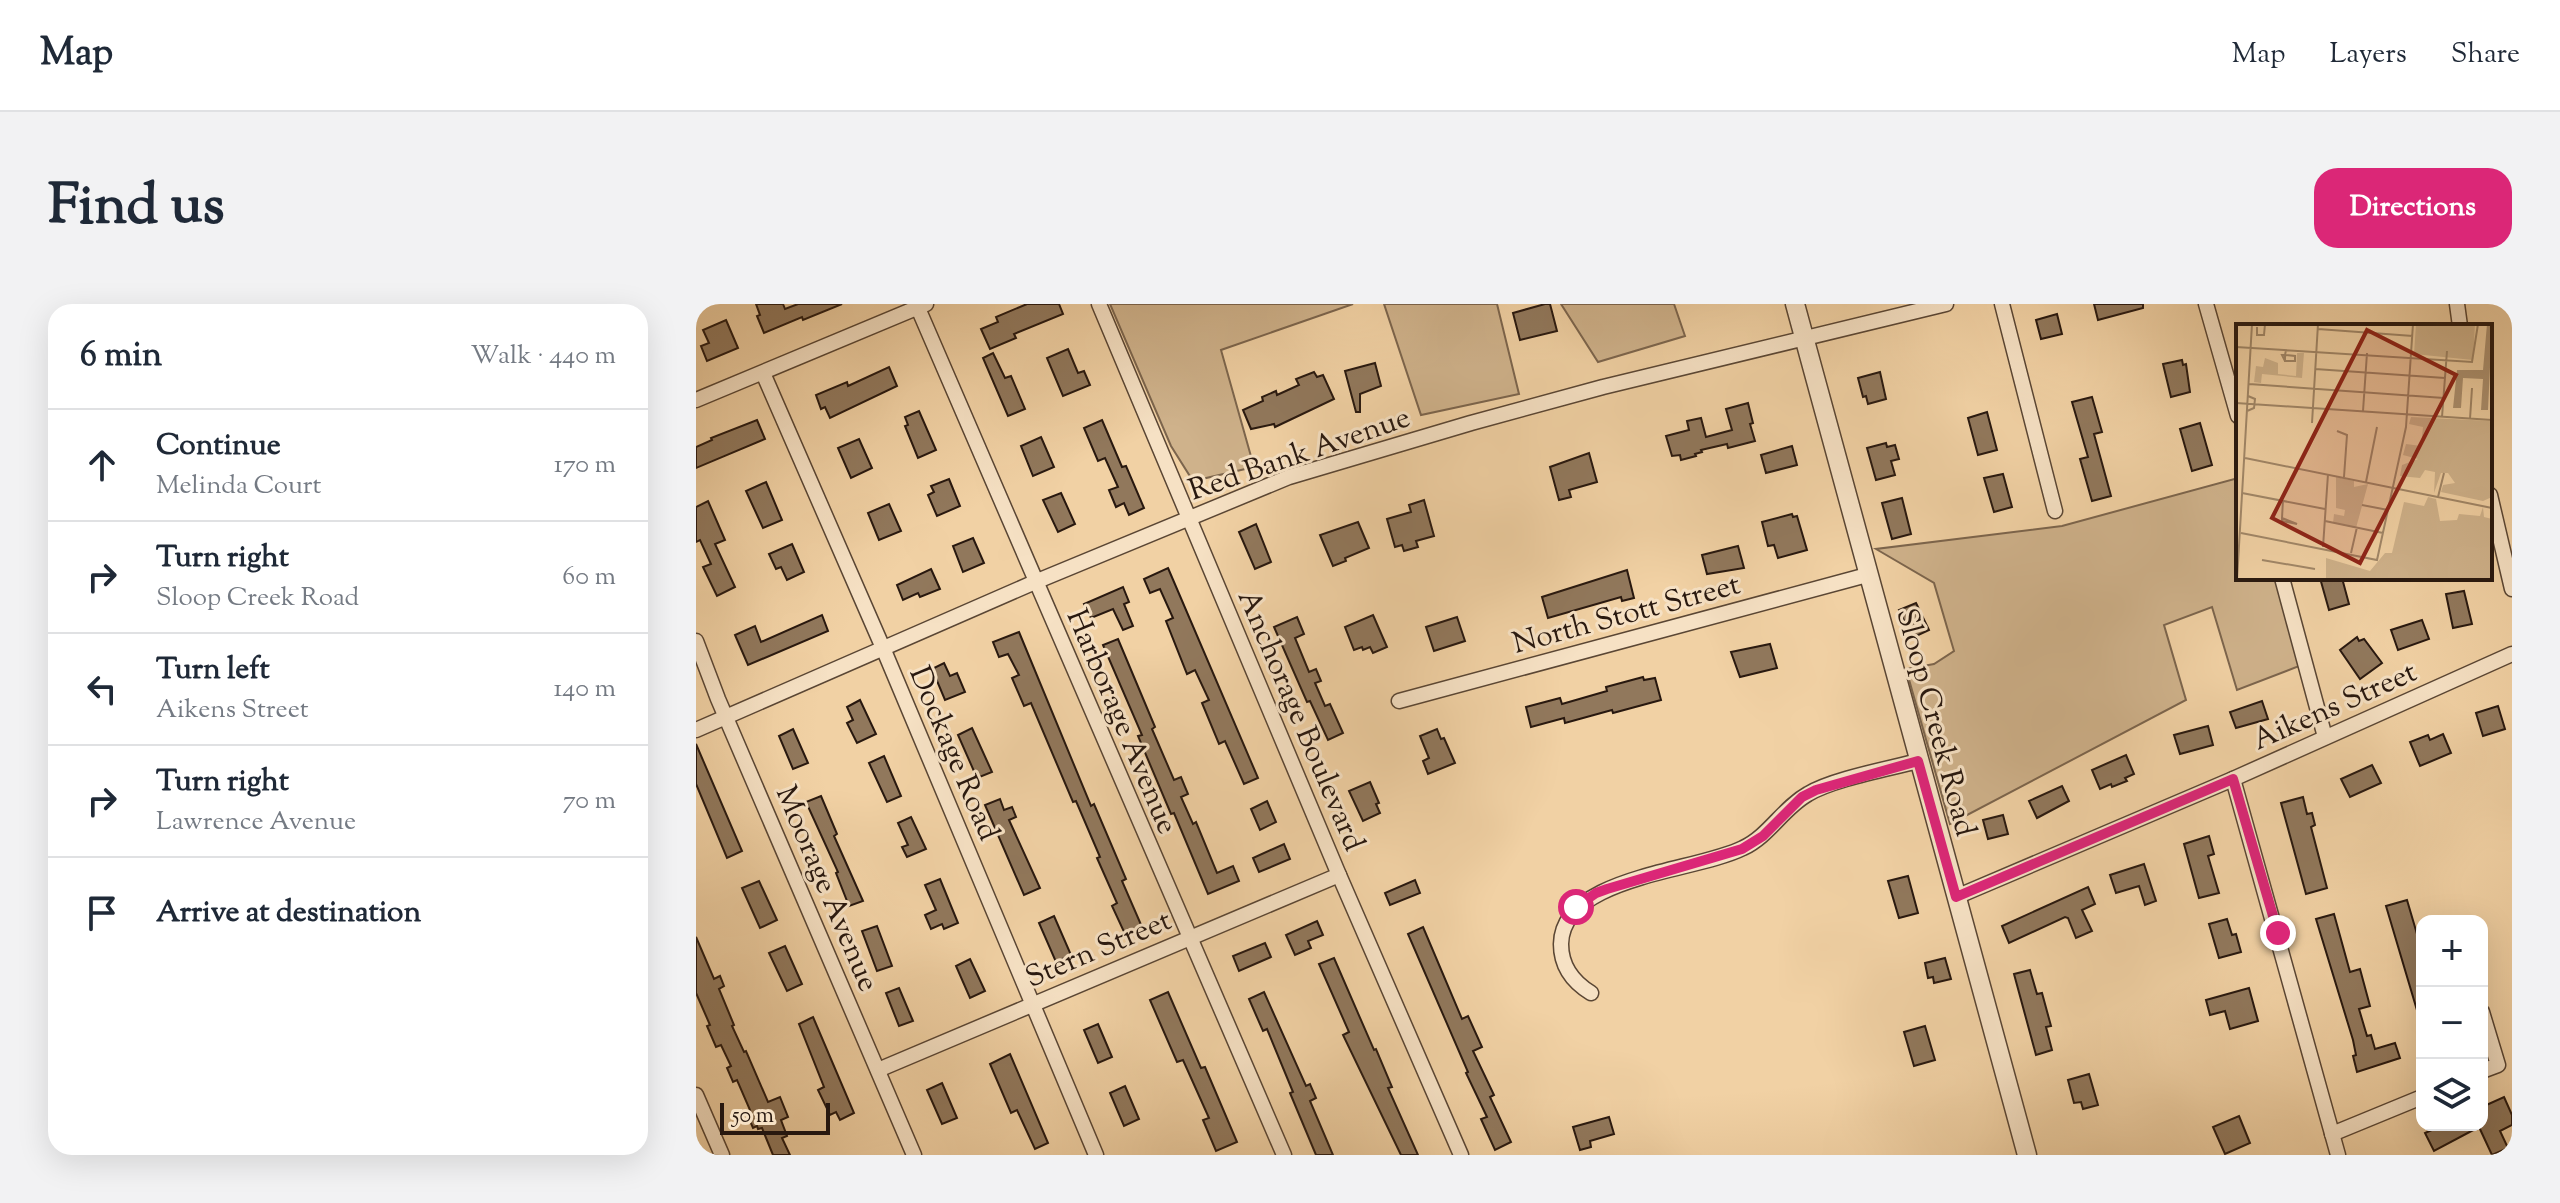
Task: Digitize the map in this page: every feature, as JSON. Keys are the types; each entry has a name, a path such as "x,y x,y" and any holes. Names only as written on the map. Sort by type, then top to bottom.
{"street":[{"name":"Anchorage Boulevard","path":"1099,304 1339,875 1461,1155"},
{"name":"Sloop Creek Road","path":"1795,304 2027,1155"},
{"name":"Red Bank Avenue","path":"696,730 1035,582 1289,477 1603,387 1946,304"},
{"path":"2002,304 2055,511"},
{"path":"2206,304 2236,409"},
{"path":"2457,304 2460,324"},
{"path":"696,400 922,306"},
{"name":"Harborage Avenue","path":"922,306 1035,582 1284,1155"},
{"name":"Dockage Road","path":"763,373 883,648 1096,1155"},
{"path":"2492,504 2512,589"},
{"name":"North Stott Street","path":"1399,701 1867,575"},
{"path":"2283,580 2325,737"},
{"name":"Moorage Avenue","path":"696,641 914,1155"},
{"name":"Aikens Street","path":"1956,897 2233,779 2512,654"},
{"path":"1591,993 1573,979 1561,948 1561,936 1569,916 1585,900 1607,889 1742,849 1763,836 1809,793 1918,761"},
{"path":"2233,779 2338,1155"},
{"name":"Stern Street","path":"878,1070 1339,875"},
{"path":"2488,1032 2498,1065 2488,1069"},
{"path":"696,1095 722,1155"},
{"path":"2332,1134 2416,1099"}],"shaded area":[{"path":"1110,304 1353,304 1221,350 1254,467 1193,481 1171,446"},
{"path":"1384,304 1497,304 1519,394 1421,415"},
{"path":"1561,304 1674,304 1685,336 1598,362"},
{"path":"2236,479 2236,580 2286,580 2307,663 2237,690 2212,607 2164,625 2186,700 1950,824 1906,669 1934,664 1954,651 1934,583 1876,549 2062,526"}],"building":[{"path":"756,304 783,304 785,309 798,304 842,304 764,333"},
{"path":"1027,304 1059,304 1063,314 1014,334 1016,338 990,349 981,329 998,322 996,317"},
{"path":"1550,304 1557,331 1520,340 1513,313"},
{"path":"2094,304 2143,304 2143,308 2098,320"},
{"path":"2057,314 2062,334 2041,339 2036,320"},
{"path":"726,320 738,348 707,361 701,346 709,343 703,330"},
{"path":"1068,349 1078,373 1084,371 1090,385 1063,396 1047,358"},
{"path":"993,353 1005,378 1011,376 1025,409 1008,416 983,358"},
{"path":"2182,360 2183,365 2186,364 2190,392 2171,397 2163,364"},
{"path":"1375,363 1381,386 1360,394 1360,412 1356,412 1345,371"},
{"path":"889,367 897,386 830,418 825,407 821,409 816,395 847,382 848,386"},
{"path":"1314,372 1317,377 1323,375 1334,399 1275,427 1274,424 1251,429 1243,410 1263,401 1262,397 1276,391 1277,395 1299,385 1296,379"},
{"path":"1880,372 1886,399 1868,404 1858,378"},
{"path":"2092,397 2102,432 2094,434 2111,496 2092,501 2080,459 2088,457 2072,402"},
{"path":"1748,403 1755,441 1728,448 1727,444 1701,450 1696,456 1681,460 1680,455 1672,456 1666,436 1689,430 1687,421 1701,418 1706,437 1732,430 1726,409"},
{"path":"919,411 936,450 918,458 905,426 908,425 905,417"},
{"path":"1987,412 1997,450 1978,455 1968,418"},
{"path":"757,420 765,439 696,468 696,447"},
{"path":"1102,420 1144,508 1129,515 1124,503 1116,507 1109,490 1118,487 1105,458 1098,461 1084,428"},
{"path":"2200,423 2212,465 2192,471 2180,429"},
{"path":"1041,437 1054,467 1033,476 1021,446"},
{"path":"859,439 872,468 851,478 838,448"},
{"path":"1886,443 1887,447 1895,445 1899,459 1891,461 1895,475 1876,480 1867,448"},
{"path":"1792,446 1797,465 1766,473 1761,455"},
{"path":"1589,453 1597,482 1569,490 1571,497 1559,500 1550,467"},
{"path":"2003,474 2012,507 1994,512 1984,478"},
{"path":"949,479 960,506 937,516 928,495 934,492 931,486"},
{"path":"766,482 782,520 763,528 746,491"},
{"path":"1061,493 1075,524 1058,532 1043,500"},
{"path":"1902,498 1911,534 1892,539 1882,503"},
{"path":"1424,500 1434,536 1416,541 1418,547 1404,551 1402,545 1395,547 1387,519 1411,512 1409,505"},
{"path":"708,501 725,540 715,544 735,587 717,596 703,567 711,564 700,540 696,542 696,507"},
{"path":"889,504 901,531 879,540 868,513"},
{"path":"1792,514 1793,517 1797,516 1807,550 1778,558 1774,545 1768,546 1762,522"},
{"path":"1358,522 1369,548 1333,566 1320,535"},
{"path":"1256,524 1271,562 1255,569 1239,532"},
{"path":"973,538 984,563 963,572 953,546"},
{"path":"792,544 804,572 787,580 781,567 776,569 769,554"},
{"path":"1738,546 1744,568 1707,574 1702,555"},
{"path":"1168,568 1258,778 1244,784 1225,741 1219,744 1202,703 1209,700 1195,670 1187,674 1166,621 1173,618 1160,589 1150,593 1144,579"},
{"path":"931,569 940,589 920,597 918,593 903,600 897,585"},
{"path":"1627,570 1634,598 1622,601 1621,597 1548,618 1542,597"},
{"path":"2321,580 2343,580 2349,604 2329,610"},
{"path":"1123,587 1129,602 1124,604 1133,626 1123,630 1113,609 1091,618 1084,604"},
{"path":"2464,591 2472,624 2453,628 2446,594"},
{"path":"1916,603 1929,630 1912,638 1899,610"},
{"path":"822,615 828,631 748,665 735,635 755,626 761,642"},
{"path":"1373,615 1387,647 1373,653 1370,647 1354,650 1345,627"},
{"path":"1297,617 1304,634 1295,638 1309,672 1316,669 1321,681 1315,683 1325,706 1330,704 1343,733 1328,740 1310,701 1307,702 1274,627"},
{"path":"1457,617 1465,641 1434,651 1426,627"},
{"path":"2422,620 2429,639 2398,650 2391,630"},
{"path":"1019,632 1091,806 1094,804 1126,879 1122,881 1142,927 1125,934 1112,906 1117,903 1076,801 1073,802 1031,703 1024,706 1012,678 1019,675 1008,654 999,657 993,642"},
{"path":"2357,637 2359,641 2364,639 2382,663 2360,679 2340,650"},
{"path":"1118,639 1174,780 1181,777 1188,794 1181,797 1193,824 1196,822 1217,873 1233,866 1239,881 1208,894 1138,736 1142,735 1103,645"},
{"path":"1770,644 1777,668 1740,677 1731,652"},
{"path":"944,663 950,676 957,673 965,692 945,700 932,669"},
{"path":"1643,677 1644,680 1655,678 1661,700 1565,723 1564,718 1531,727 1526,707 1560,698 1562,704"},
{"path":"860,700 876,734 857,743 847,723 853,720 847,707"},
{"path":"2262,701 2268,719 2236,728 2230,712"},
{"path":"2498,706 2505,729 2483,736 2476,713"},
{"path":"2208,726 2213,745 2180,754 2174,735"},
{"path":"972,728 992,772 977,778 958,735"},
{"path":"793,729 808,763 793,769 779,736"},
{"path":"1437,729 1455,763 1428,774 1423,761 1429,758 1420,736"},
{"path":"2443,734 2451,753 2420,766 2410,742 2428,735 2430,740"},
{"path":"696,744 742,851 727,858 696,784"},
{"path":"2126,755 2134,774 2125,778 2127,781 2100,789 2092,770"},
{"path":"884,756 901,796 887,802 869,763"},
{"path":"2372,765 2381,783 2350,797 2341,779"},
{"path":"1370,782 1380,813 1363,821 1349,791"},
{"path":"2062,786 2069,801 2037,818 2029,801"},
{"path":"821,796 837,834 834,836 863,901 849,906 838,872 806,802"},
{"path":"2303,797 2307,814 2312,813 2315,825 2311,827 2327,888 2306,894 2281,803"},
{"path":"1000,799 1004,810 1012,807 1016,817 1009,820 1040,888 1024,895 985,805"},
{"path":"1267,801 1276,822 1260,830 1251,809"},
{"path":"2003,815 2008,834 1988,839 1983,820"},
{"path":"911,817 926,849 907,857 902,847 908,845 898,823"},
{"path":"2209,836 2214,854 2208,856 2219,893 2199,898 2184,844"},
{"path":"1284,844 1290,859 1259,872 1253,858"},
{"path":"2144,864 2156,901 2145,905 2139,886 2116,893 2110,875"},
{"path":"1908,876 1918,913 1899,918 1888,881"},
{"path":"940,879 958,923 944,929 942,924 931,929 925,915 936,910 925,885"},
{"path":"1415,880 1420,893 1390,905 1385,893"},
{"path":"759,881 777,920 760,928 742,888"},
{"path":"2088,887 2095,904 2082,910 2092,931 2076,938 2065,917 2009,943 2002,926"},
{"path":"2407,900 2416,931 2416,1007 2386,906"},
{"path":"2334,914 2350,972 2360,969 2370,1006 2359,1009 2367,1036 2371,1035 2375,1049 2395,1043 2400,1058 2357,1072 2353,1040 2316,919"},
{"path":"1054,916 1071,955 1056,962 1039,923"},
{"path":"2227,919 2232,935 2236,934 2241,952 2219,958 2209,924"},
{"path":"1317,921 1323,935 1308,941 1311,948 1295,955 1286,935"},
{"path":"877,926 892,966 877,971 862,931"},
{"path":"1423,927 1462,1019 1468,1016 1482,1047 1473,1051 1494,1095 1490,1097 1511,1142 1495,1150 1481,1119 1487,1117 1408,934"},
{"path":"696,937 714,979 720,976 724,986 719,989 732,1026 768,1102 780,1097 788,1117 781,1120 787,1136 782,1138 790,1155 773,1155 762,1128 753,1128 746,1112 750,1110 737,1080 733,1082 727,1068 731,1066 721,1045 716,1047 696,993"},
{"path":"1265,943 1271,957 1239,971 1233,956"},
{"path":"785,946 802,984 787,991 769,953"},
{"path":"1334,958 1376,1049 1392,1087 1388,1088 1418,1155 1401,1155 1343,1035 1349,1032 1319,964"},
{"path":"1945,958 1951,979 1934,983 1933,977 1928,978 1925,963"},
{"path":"970,959 985,991 970,998 956,966"},
{"path":"2030,970 2037,994 2042,993 2051,1026 2046,1027 2052,1050 2036,1055 2014,974"},
{"path":"899,988 913,1021 899,1026 886,993"},
{"path":"2249,988 2258,1021 2230,1029 2225,1011 2210,1015 2206,1000"},
{"path":"1168,992 1237,1142 1216,1151 1203,1120 1209,1118 1183,1060 1177,1062 1150,1000"},
{"path":"1264,992 1306,1086 1310,1084 1316,1098 1310,1101 1333,1155 1316,1155 1267,1029 1263,1031 1249,999"},
{"path":"813,1017 854,1113 840,1120 836,1112 830,1115 818,1090 824,1087 799,1024"},
{"path":"1098,1024 1112,1057 1098,1063 1084,1030"},
{"path":"1925,1026 1935,1060 1914,1066 1904,1032"},
{"path":"1010,1054 1048,1143 1035,1149 1017,1110 1011,1113 990,1064"},
{"path":"2089,1074 2098,1105 2083,1109 2081,1102 2074,1103 2068,1080"},
{"path":"942,1083 957,1118 942,1124 927,1090"},
{"path":"1125,1086 1139,1119 1124,1126 1110,1093"},
{"path":"2504,1097 2512,1115 2512,1125 2500,1131 2508,1148 2492,1155 2481,1131 2488,1131 2488,1104"},
{"path":"2239,1116 2250,1143 2225,1154 2213,1127"},
{"path":"1609,1117 1614,1134 1590,1141 1591,1147 1580,1150 1573,1127"},
{"path":"2430,1131 2472,1131 2434,1151 2425,1133"}],"route":[{"path":"1576,907 1607,889 1742,849 1763,836 1802,797 1816,790 1918,761 1956,897 2233,779 2278,933"}]}
